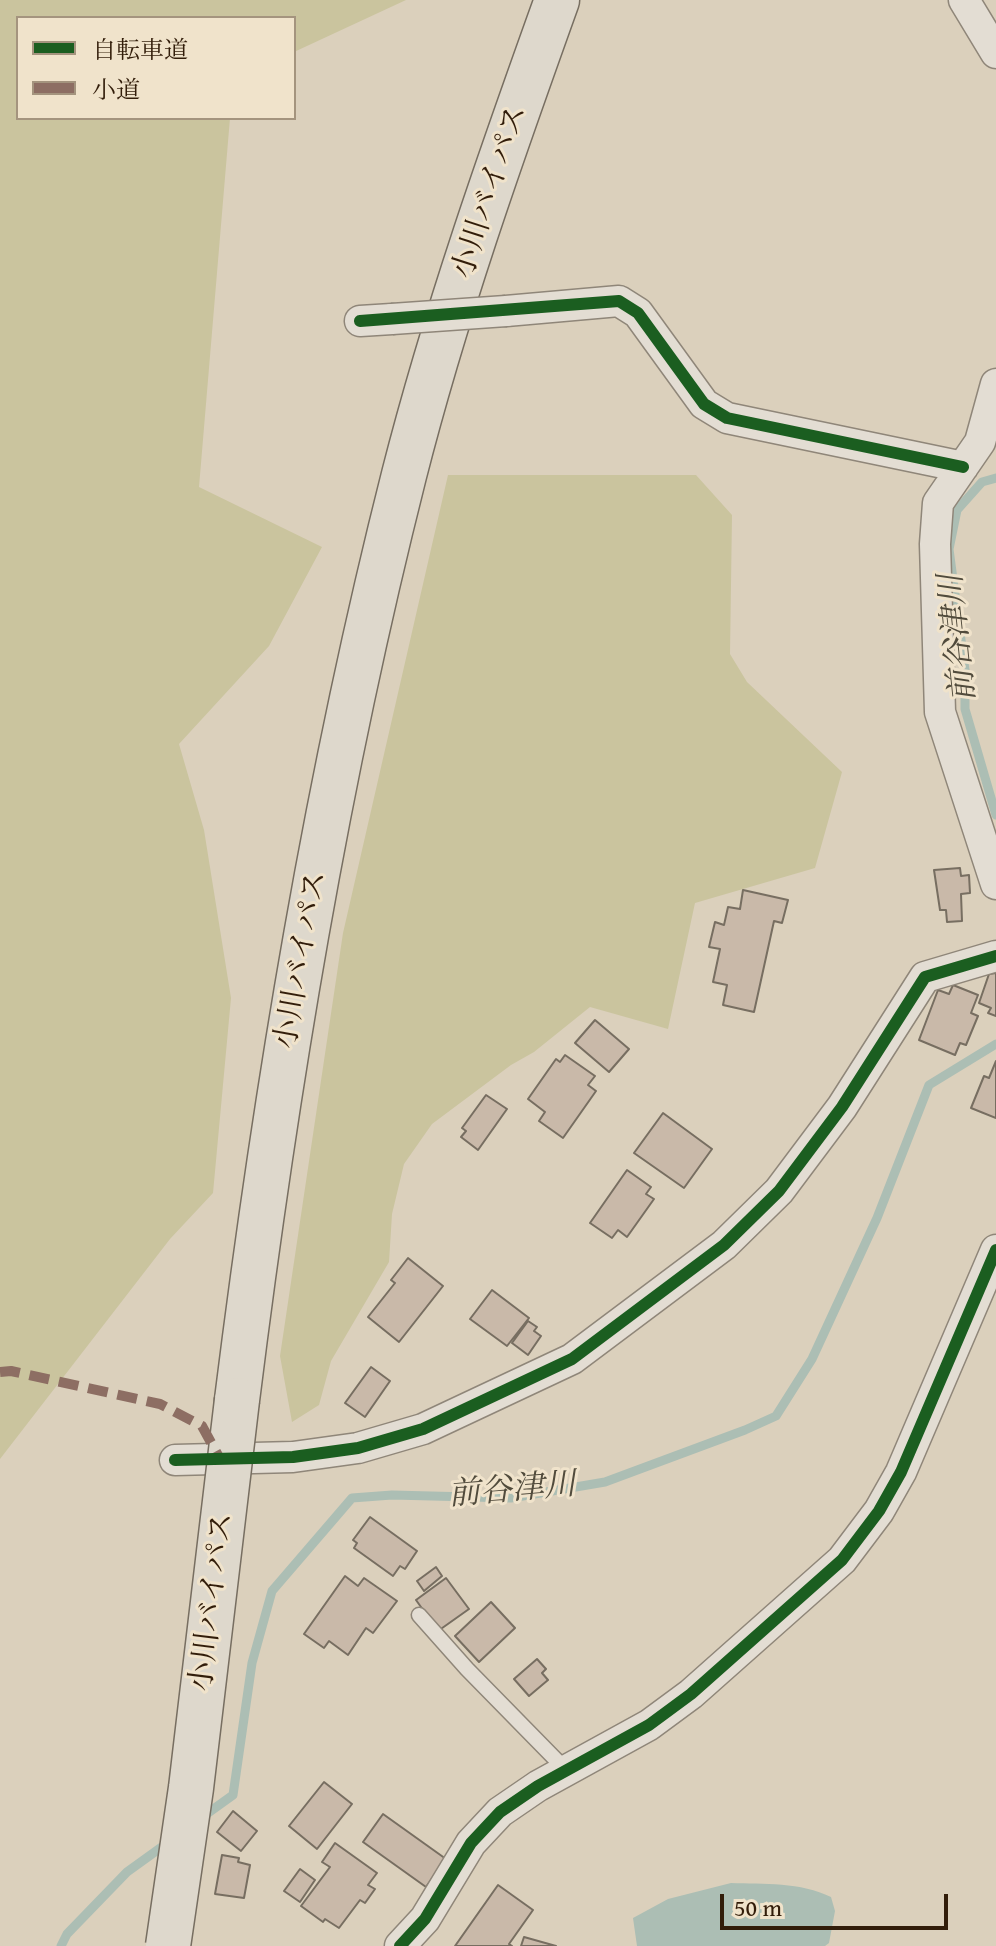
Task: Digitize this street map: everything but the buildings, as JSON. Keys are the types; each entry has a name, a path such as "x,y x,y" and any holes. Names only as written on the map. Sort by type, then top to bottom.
{"highway":[{"name":"小川バイパス","path":"168,1946 191,1788 260,1216 287,1041 357,669 405,472 446,328 503,150 557,0"}],"street":[{"path":"964,0 996,53"},
{"path":"360,321 619,301 638,313 704,404 727,418 963,467"},
{"path":"996,384 980,442 938,503 935,544 940,712 996,884"},
{"path":"175,1460 293,1457 358,1448 423,1429 572,1359 724,1245 779,1191 842,1107 925,977 996,956"},
{"path":"400,1946 425,1919 471,1843 500,1812 566,1770 649,1725 691,1694 842,1560 879,1511 901,1472 996,1250"}],"lane":[{"path":"419,1615 566,1770"}],"shaded area":[{"path":"0,0 406,0 296,51 296,16 16,16 16,120 230,120 199,487 322,547 269,646 179,744 204,830 231,998 213,1193 170,1239 0,1459"},
{"path":"448,475 696,475 732,515 730,654 747,682 842,772 815,868 695,903 668,1029 590,1007 534,1052 511,1065 432,1124 404,1164 392,1214 389,1262 331,1361 319,1405 292,1422 280,1356 343,933"},
{"path":"731,1883 795,1886 831,1897 835,1911 829,1943 825,1946 637,1946 633,1918 668,1899"}],"waterway":[{"name":"前谷津川","path":"996,478 982,482 957,510 949,549 965,670 965,709 996,815"},
{"name":"前谷津川","path":"201,1818 233,1795 252,1663 272,1591 352,1498 392,1495 511,1498 605,1482 776,1416 812,1359 877,1218 929,1085 996,1044"},
{"name":"前谷津川","path":"61,1946 67,1934 127,1872 170,1841"}],"marked path":[{"path":"0,1372 11,1371 160,1404 202,1426 220,1459"}],"cycle path":[{"path":"360,321 619,301 638,313 704,404 727,418 963,467"},
{"path":"175,1460 293,1457 358,1448 423,1429 572,1359 724,1245 779,1191 842,1107 925,977 996,956"},
{"path":"400,1946 425,1919 471,1843 500,1812 538,1786 649,1725 691,1694 842,1560 879,1511 901,1472 996,1250"}]}
